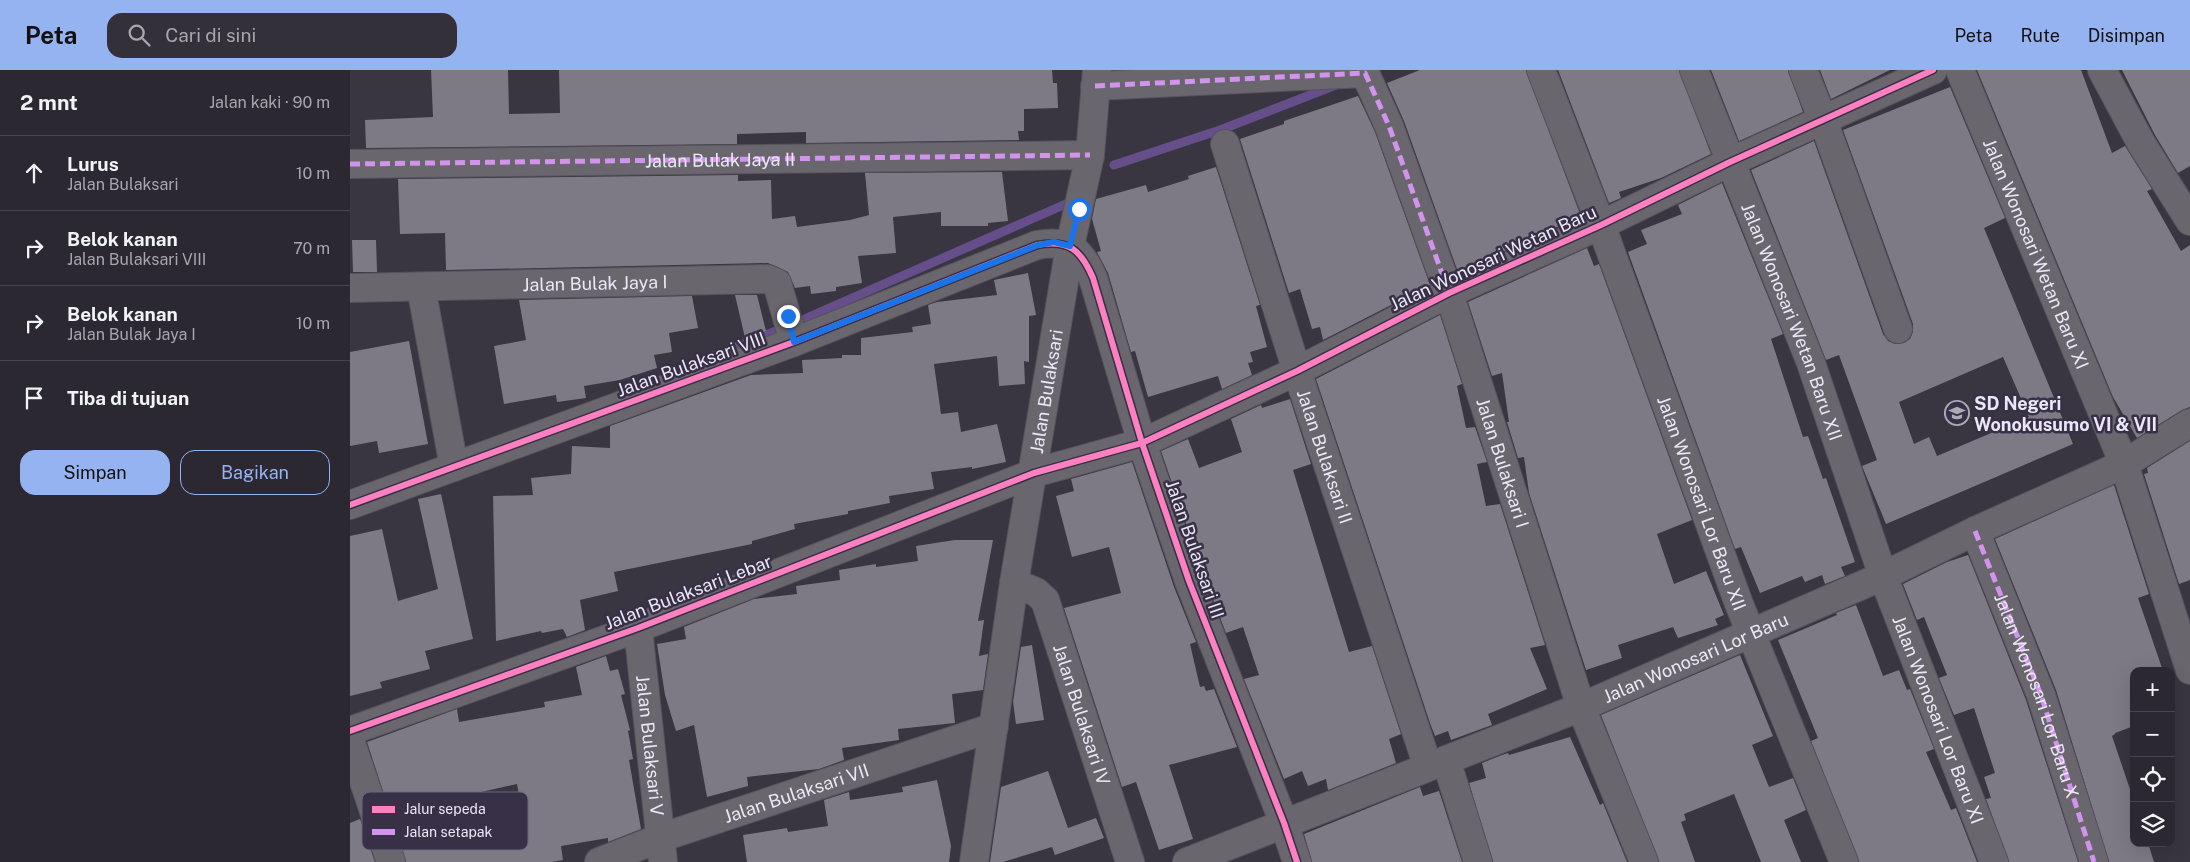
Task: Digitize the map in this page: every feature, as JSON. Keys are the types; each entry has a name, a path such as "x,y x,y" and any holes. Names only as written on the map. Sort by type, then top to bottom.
{"street":[{"name":"Jalan Wonosari Lor Baru XII","path":"1541,70 1601,225 1750,632 1844,862"},
{"name":"Jalan Wonosari Wetan Baru XII","path":"1694,70 1811,363 1883,576"},
{"path":"1803,70 1823,120 1898,329"},
{"name":"Jalan Wonosari Wetan Baru","path":"1034,473 1142,443 1297,371 1449,293 1601,225 1730,162 1933,70"},
{"name":"Jalan Wonosari Wetan Baru XI","path":"1960,70 2124,464 2190,670"},
{"path":"2102,70 2141,143 2190,221"},
{"name":"Jalan Bulaksari I","path":"1096,78 1365,73 1378,99 1449,293 1582,707 1644,862"},
{"name":"Jalan Bulaksari","path":"974,862 1014,583 1034,473 1070,246 1090,155 1096,78"},
{"name":"Jalan Bulaksari II","path":"1225,144 1297,371 1437,763 1478,862"},
{"name":"Jalan Bulak Jaya II","path":"350,164 1090,155"},
{"name":"Jalan Bulaksari VIII","path":"350,505 454,467 791,329 1038,245 1054,242 1070,246"},
{"name":"Jalan Bulaksari III","path":"1070,246 1085,260 1093,278 1142,443 1189,581 1284,822 1297,862"},
{"name":"Jalan Bulak Jaya I","path":"350,288 768,279 777,283 791,329"},
{"path":"421,287 454,467"},
{"name":"Jalan Wonosari Lor Baru","path":"1186,862 1284,822 1582,707 1750,632 1883,576 1975,531 2124,464 2190,423"},
{"name":"Jalan Bulaksari Lebar","path":"350,731 638,628 1034,473"},
{"name":"Jalan Wonosari Lor Baru X","path":"1975,531 2041,695 2094,862"},
{"name":"Jalan Wonosari Lor Baru XI","path":"1883,576 1994,862"},
{"name":"Jalan Bulaksari IV","path":"1014,583 1036,592 1045,600 1130,862"},
{"name":"Jalan Bulaksari V","path":"638,628 661,850"},
{"name":"Jalan Bulaksari VII","path":"599,862 661,850 994,727"},
{"path":"350,740 367,792"},
{"path":"387,850 391,862"}],"building":[{"path":"431,70 508,70 509,114 560,113 559,70 1052,70 1053,83 1057,83 1058,108 1024,109 1024,131 1018,131 1019,140 806,143 806,132 737,134 737,144 366,148 365,120 433,117"},
{"path":"1420,70 1526,70 1580,214 1574,216 1575,219 1458,272 1404,121 1387,83"},
{"path":"1558,70 1679,70 1711,154 1661,178 1619,192 1621,198 1609,203"},
{"path":"1711,70 1788,70 1803,112 1739,141"},
{"path":"1820,70 1890,70 1831,99"},
{"path":"1977,70 2081,70 2112,153 2125,146 2152,189 2147,191 2181,251 2190,245 2190,407 2137,438 2113,397"},
{"path":"2122,70 2190,70 2190,166 2178,173 2155,135"},
{"path":"1950,87 2005,218 1984,228 2073,444 1886,524 1862,466 1877,460 1839,355 1826,360 1751,170 1814,141 1883,334 1888,341 1895,344 1904,343 1910,339 1913,332 1913,324 1843,130","holes":["2003,357 2029,417 1937,456 1929,437 1914,444 1899,402"]},
{"path":"1358,96 1375,132 1430,285 1323,340 1320,327 1312,329 1300,289 1289,293 1240,139 1284,124 1284,121"},
{"path":"1216,167 1260,305 1256,306 1267,347 1250,352 1253,362 1248,363 1252,375 1222,389 1218,376 1148,397 1135,351 1131,352 1108,273 1097,252 1101,251 1092,219 1096,199 1146,185 1148,192 1189,179 1188,176"},
{"path":"1002,172 1008,221 988,223 988,226 941,226 941,212 893,217 896,253 858,256 862,283 836,287 836,291 811,294 810,286 795,288 788,272 768,263 446,270 445,233 400,234 398,179 738,175 738,181 771,180 772,219 795,216 797,227 850,220 869,215 865,173"},
{"path":"1722,183 1783,334 1771,339 1803,437 1808,436 1823,479 1826,478 1855,562 1841,567 1845,576 1825,584 1822,575 1805,582 1802,576 1760,593 1741,547 1735,549 1628,252 1647,244 1641,230 1682,214 1678,205"},
{"path":"352,240 376,240 377,272 353,272"},
{"path":"1587,248 1594,266 1599,264 1692,520 1657,534 1674,584 1706,571 1724,615 1715,619 1718,625 1678,638 1673,627 1618,645 1622,658 1586,670 1529,493 1524,457 1518,458 1507,422 1509,422 1502,373 1492,376 1468,302"},
{"path":"1028,273 1036,315 1029,316 1029,362 1024,361 1025,384 999,386 997,356 934,364 941,414 958,412 961,432 997,424 1006,462 972,469 972,467 931,472 934,489 889,496 890,503 848,511 848,514 794,524 795,529 752,541 752,544 614,572 618,591 580,600 585,630 567,637 563,629 542,633 541,631 496,641 493,496 533,495 531,478 571,474 572,446 610,448 610,426 751,375 803,373 802,360 842,358 842,355 861,355 861,338 913,332 912,327 931,324 928,305 937,302 997,295 994,280"},
{"path":"735,295 757,295 766,331 745,338"},
{"path":"692,296 698,328 669,333 672,352 654,355 657,368 620,380 584,386 586,398 557,402 556,395 504,404 494,346 526,340 519,300"},
{"path":"1440,315 1462,384 1457,386 1466,428 1475,427 1487,462 1477,464 1486,506 1500,504 1545,645 1530,648 1547,689 1488,714 1492,725 1451,740 1448,731 1435,736 1430,723 1316,379"},
{"path":"409,341 428,444 379,453 377,441 350,446 350,352"},
{"path":"1290,399 1311,464 1293,470 1349,652 1372,646 1401,734 1389,739 1396,763 1328,790 1326,779 1308,786 1302,771 1284,779 1244,679 1259,675 1243,627 1226,633 1204,576 1161,451 1188,439 1199,468 1242,452 1231,419 1261,405 1262,408"},
{"path":"2190,441 2190,580 2179,584 2144,474 2148,473 2147,468"},
{"path":"1132,462 1174,587 1196,642 1190,644 1200,687 1204,686 1206,691 1214,689 1237,747 1169,765 1193,839 1159,850 1136,782 1122,787 1064,608 1121,593 1109,547 1072,557 1056,496 1074,491 1071,479"},
{"path":"2114,485 2149,594 2138,598 2162,667 2130,667 2130,727 2112,736 2130,789 2130,847 2149,847 2154,862 2109,862 2056,690 1995,539"},
{"path":"441,494 473,639 425,651 430,669 380,682 382,688 350,696 350,536 382,529 398,601 438,589 418,499"},
{"path":"955,540 993,540 978,621 984,620 979,656 988,654 983,690 952,694 955,723 898,729 899,740 842,748 844,760 819,769 747,777 748,786 707,797 694,725 676,731 665,695 657,644 686,639 684,627 754,599 797,594 796,586 840,580 839,570 876,564 876,567 918,561 916,546"},
{"path":"1968,555 2026,700 2078,862 2009,862 1986,799 1991,798 1984,777 1995,773 1974,708 1954,715 1939,678 1947,675 1924,617 1917,620 1903,584 1947,562"},
{"path":"1856,605 1883,676 1899,670 1907,690 1910,689 1934,749 1926,752 1951,810 1956,808 1977,862 1859,862 1811,741 1818,738 1778,640"},
{"path":"1032,645 1044,720 1016,724 1013,702 1021,647"},
{"path":"1740,655 1773,736 1752,745 1769,787 1793,778 1806,810 1784,820 1801,862 1761,862 1734,794 1684,814 1686,820 1681,822 1695,862 1659,862 1601,715"},
{"path":"606,656 610,671 618,669 625,694 621,695 630,730 628,731 633,759 629,760 641,829 608,842 608,838 561,846 563,860 552,862 406,862 402,850 528,850 528,792 518,792 517,784 481,792 383,792 367,742 457,709 459,722 545,707 544,702 582,695 576,667"},
{"path":"1570,737 1600,805 1603,803 1627,862 1493,862 1469,783 1486,778 1482,763 1508,753 1509,755"},
{"path":"1048,771 1068,828 1096,818 1104,838 1055,855 1052,847 1003,862 990,862 1001,787"},
{"path":"937,780 951,846 949,862 747,862 743,835 787,828 788,832 828,826 824,800 849,792 850,800 903,792 902,787"},
{"path":"1420,787 1423,796 1439,791 1462,862 1312,862 1304,834"},
{"path":"360,819 362,825 362,850 371,850 375,862 350,862 350,823"}],"waterway":[{"path":"1114,165 1220,130 1336,85"},
{"path":"669,374 793,324 1068,203"}],"marked path":[{"path":"1095,86 1365,73 1389,126 1449,293"},
{"path":"350,164 1090,155"},
{"path":"1975,531 2041,695 2094,862"}],"cycle path":[{"path":"350,731 638,628 1034,473 1142,443 1297,371 1449,293 1601,225 1730,162 1933,70"},
{"path":"350,505 794,342 1037,245 1066,245 1084,260 1093,278 1142,443 1189,581 1284,823 1297,862"}],"place":[{"name":"SD Negeri Wonokusumo VI & VII","path":"1957,413"}],"route":[{"path":"788,316 794,342 1038,245 1054,242 1070,246 1079,209"}]}
